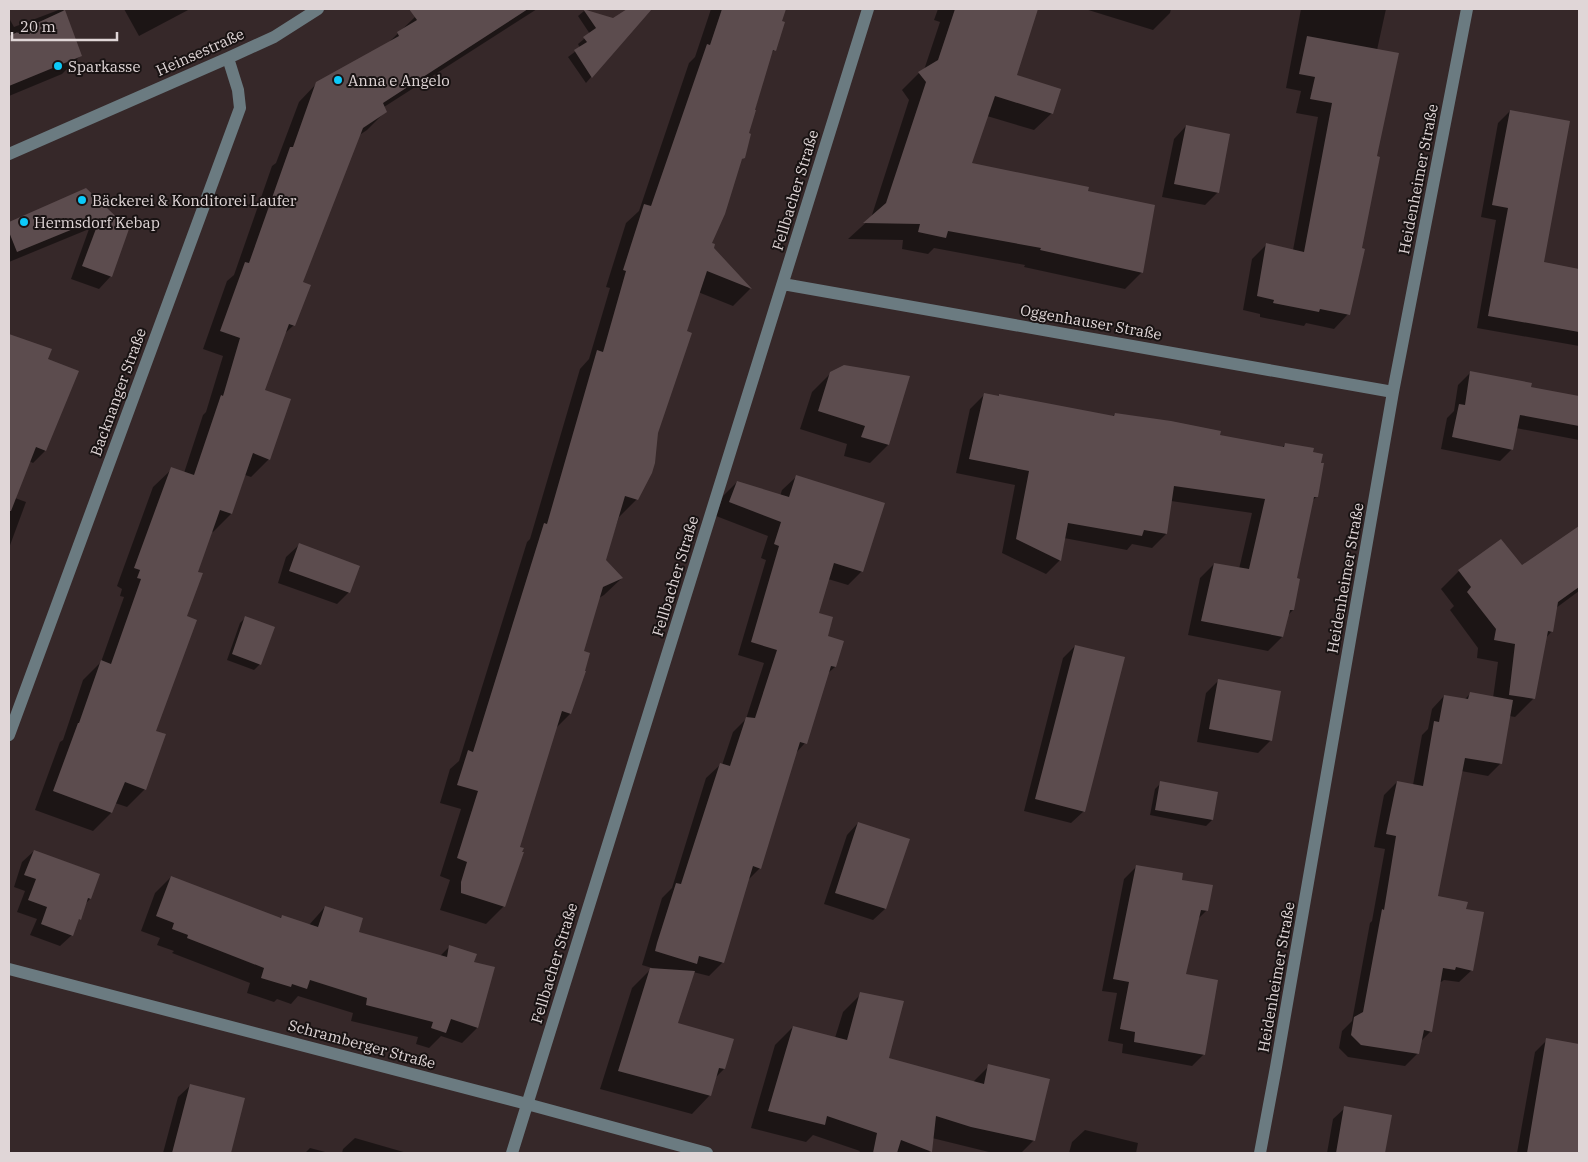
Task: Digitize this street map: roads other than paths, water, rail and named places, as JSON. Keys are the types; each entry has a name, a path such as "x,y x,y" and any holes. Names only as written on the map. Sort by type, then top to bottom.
{"street":[{"name":"Heinsestraße","path":"9,154 274,37 318,9"},
{"name":"Fellbacher Straße","path":"512,1153 868,9"},
{"name":"Heidenheimer Straße","path":"1260,1153 1393,392 1467,9"},
{"name":"Backnanger Straße","path":"9,735 240,108 238,90 228,58"},
{"name":"Oggenhauser Straße","path":"782,284 1393,392"},
{"name":"Schramberger Straße","path":"9,970 527,1104 707,1153"}],"place":[{"name":"Sparkasse","path":"58,66"},
{"name":"Anna e Angelo","path":"338,80"},
{"name":"Bäckerei & Konditorei Laufer","path":"82,200"},
{"name":"Hermsdorf Kebap","path":"24,222"}]}
